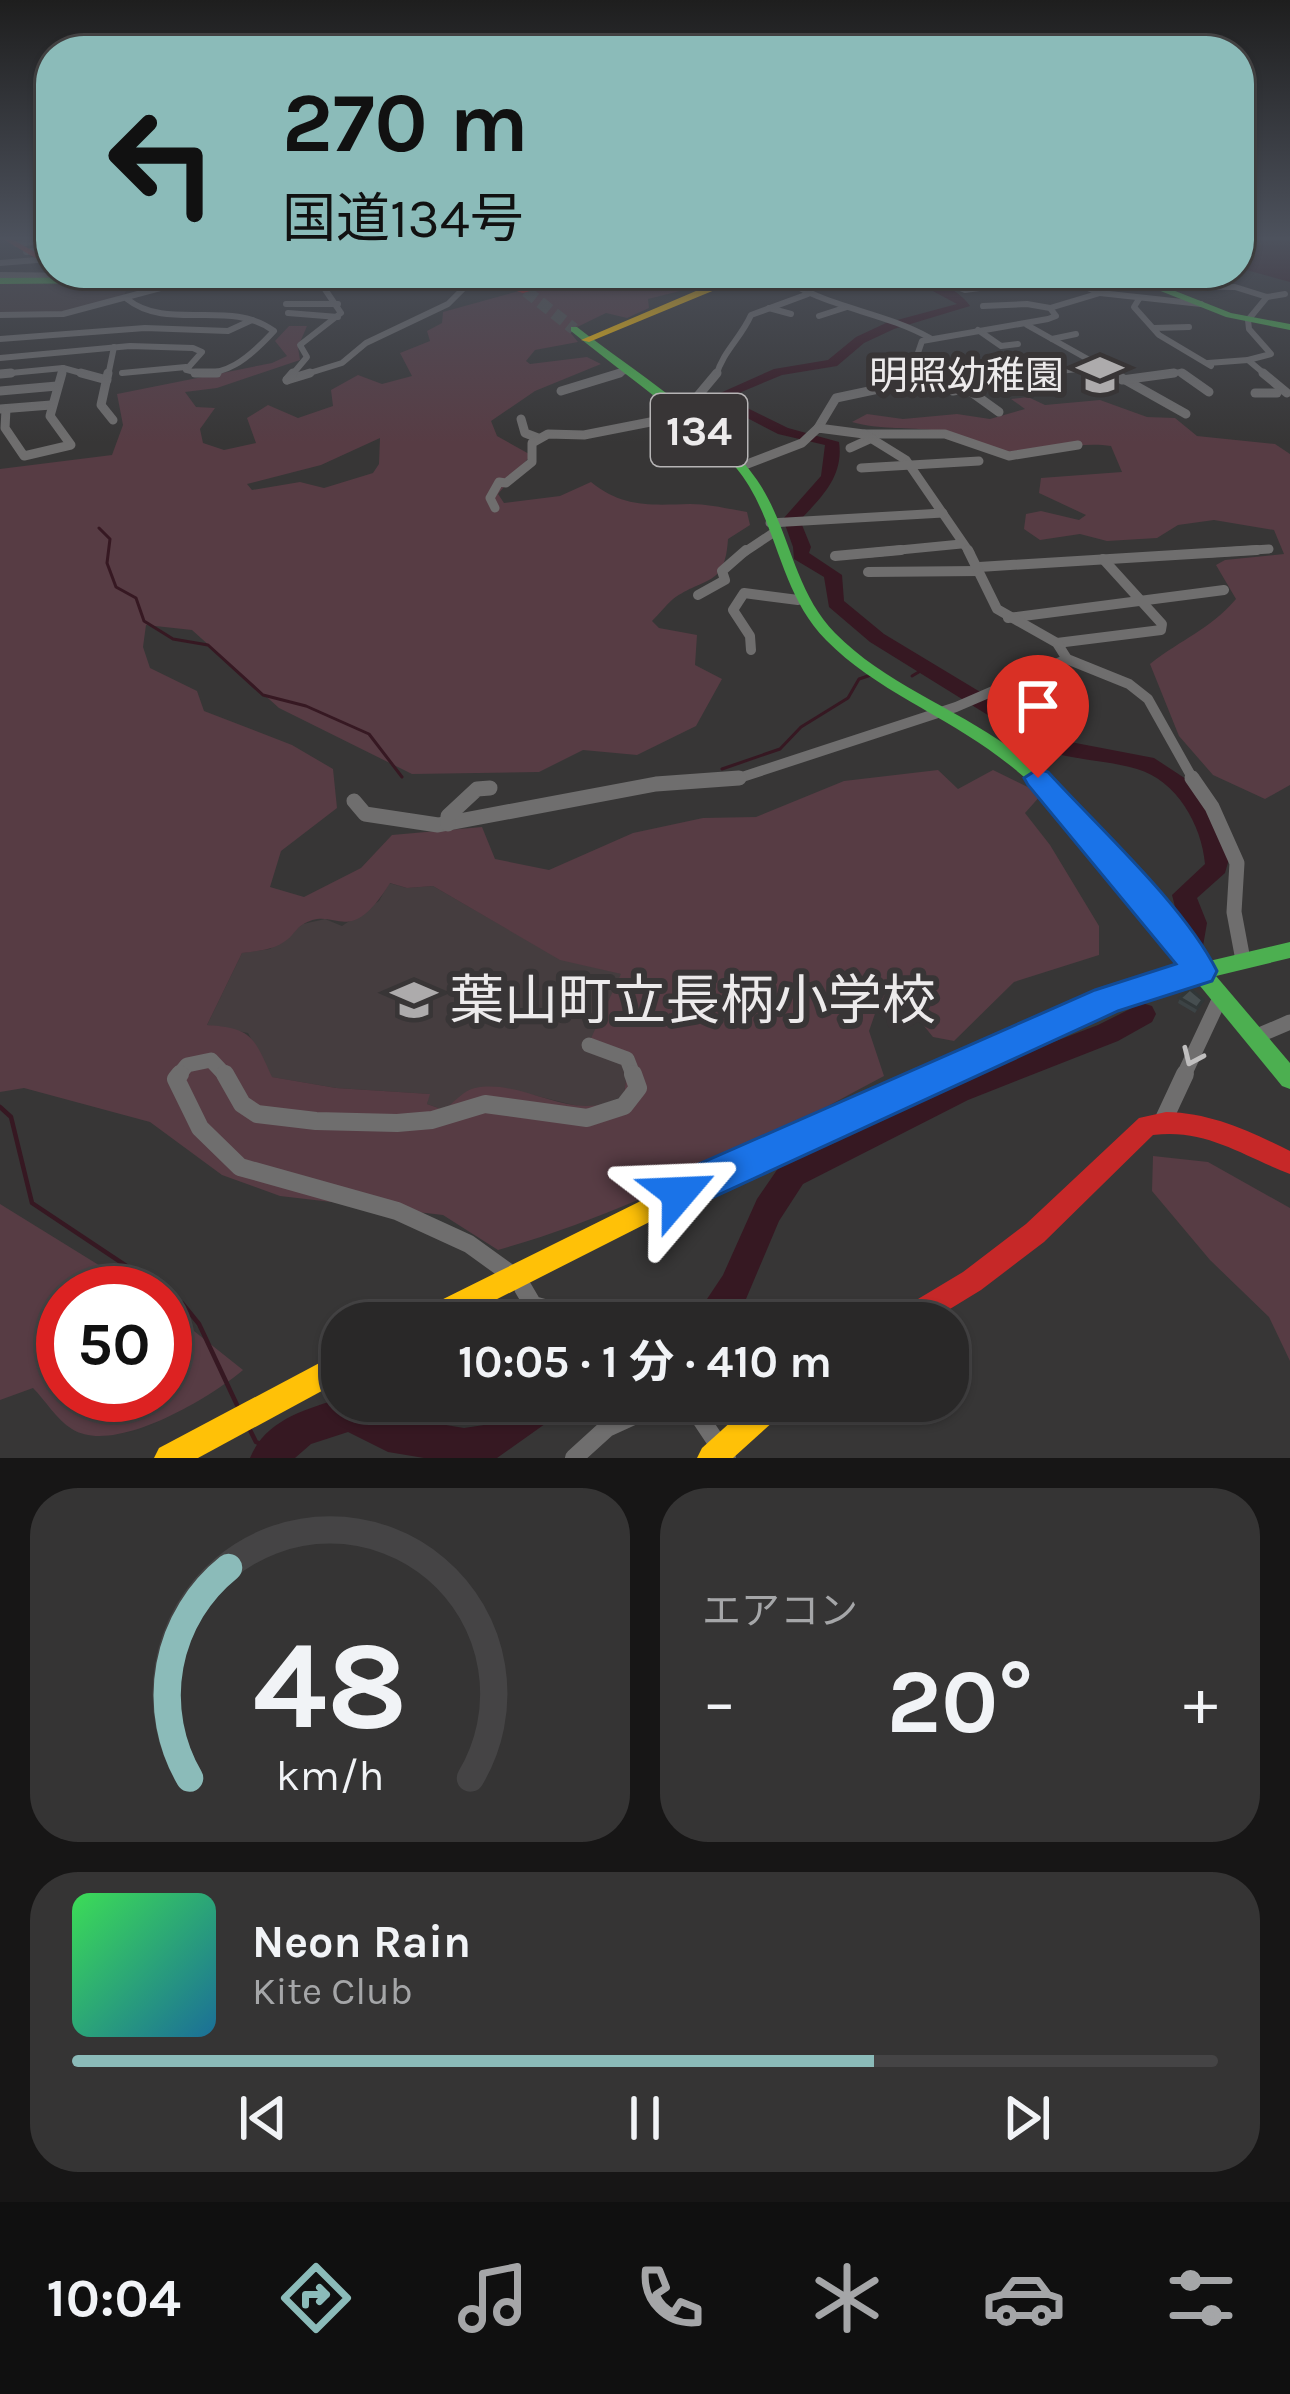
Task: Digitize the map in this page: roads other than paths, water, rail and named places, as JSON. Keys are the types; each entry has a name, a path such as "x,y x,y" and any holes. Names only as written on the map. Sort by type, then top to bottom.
{"main road":[{"name":"134","path":"658,306 580,334 742,466 777,526 798,600 818,626 854,656 1021,764 1055,796 1200,971"},
{"path":"1207,306 1290,327"},
{"path":"470,1302 923,1079 1107,1000 1290,950"},
{"path":"1200,971 1290,1079"},
{"path":"936,1302 995,1265 1083,1191 1133,1134 1164,1119 1217,1129 1290,1163"},
{"path":"170,1458 321,1376"},
{"path":"720,1455 754,1422"}],"street":[{"path":"0,315 44,317 95,306"},
{"path":"122,373 186,367 200,375 233,368 274,331 220,312 132,306"},
{"path":"312,306 287,308 339,317"},
{"path":"338,306 339,317"},
{"path":"339,317 310,333 300,345 307,357 286,380 342,363 366,344 444,306"},
{"path":"520,419 525,433 538,438 584,435 681,416 702,387 716,379 722,355 738,340 751,315 771,306"},
{"path":"819,316 848,306"},
{"path":"848,306 908,325 930,338"},
{"path":"917,370 920,344 930,338 1027,326 1056,316 1046,306"},
{"path":"1050,308 1054,306"},
{"path":"1139,306 1136,311 1187,357 1208,363 1271,354 1250,329 1249,320 1261,306"},
{"path":"768,307 791,314"},
{"path":"0,343 145,328 227,331 253,320"},
{"path":"1027,326 1186,414"},
{"path":"1154,328 1189,327"},
{"path":"978,330 1001,346 1018,344"},
{"path":"1051,339 1076,334"},
{"path":"0,343 29,355"},
{"path":"0,358 152,345 201,351 186,367"},
{"path":"112,420 101,405 114,347"},
{"path":"996,359 1027,374 1100,367"},
{"path":"1248,360 1283,389"},
{"path":"1121,380 1211,366 1208,363"},
{"path":"0,374 63,368 106,380"},
{"path":"51,404 3,409 3,428 24,456 68,447 50,416 63,368"},
{"path":"917,370 953,392 982,386"},
{"path":"814,434 836,398 888,387 917,370"},
{"path":"561,391 626,371"},
{"path":"1181,372 1210,392"},
{"path":"0,391 57,386"},
{"path":"967,389 999,412"},
{"path":"1255,393 1283,389"},
{"path":"742,466 814,434 945,434 1009,456 1078,445"},
{"path":"850,448 868,436"},
{"path":"868,436 913,466 979,569 992,601 1007,618 1057,643 1066,658 1084,670 1129,684 1148,699 1181,762 1212,807 1237,863 1234,912 1244,960"},
{"path":"496,508 490,498 497,484 532,461 532,442 538,438"},
{"path":"861,468 979,461"},
{"path":"698,596 701,589 725,580 722,571 739,559 748,544 777,526 944,513"},
{"path":"835,556 961,544"},
{"path":"868,572 1268,549"},
{"path":"1057,643 1161,630 1162,624 1103,559"},
{"path":"1007,618 1224,590"},
{"path":"751,650 750,636 734,610 744,593 798,600"},
{"path":"355,801 364,814 448,824 656,784 728,782 944,712 1066,658"},
{"path":"448,824 448,816 477,789 490,788"},
{"path":"1164,1119 1221,996"},
{"path":"1255,1037 1290,1022"},
{"path":"531,1302 518,1281 477,1246 433,1225 342,1192 242,1168 192,1112 176,1078 187,1065 211,1060 224,1070 243,1106 271,1117 423,1122 492,1103 550,1118 577,1118 620,1108 638,1088 627,1059 589,1045"},
{"path":"574,1458 620,1422"},
{"path":"701,1422 720,1455"}],"waterway":[{"path":"964,306 890,326 860,340 832,363 779,372 716,398 783,431 832,442 829,476 791,519 802,547 800,555 833,575 835,603 877,638 1052,745 1146,763 1179,784 1203,819 1217,859 1217,867 1184,895 1194,939"},
{"path":"99,528 110,539 107,563 116,587 136,598 144,621 173,639 208,645 263,695 306,706 369,734 402,777"},
{"path":"912,676 929,666"},
{"path":"722,769 780,749 801,727 848,698 859,679 871,675"},
{"path":"725,1302 768,1210 792,1174 958,1091 1108,1033 1142,1014"},
{"path":"0,1107 11,1117 32,1203 182,1303 199,1324 237,1405"},
{"path":"268,1458 300,1429 322,1422"},
{"path":"366,1422 388,1434 464,1446 491,1442 518,1422"},
{"path":"250,1430 256,1442 274,1449"}],"tunnel":[{"path":"545,306 574,329"}],"place":[{"name":"明照幼稚園","path":"1100,375"},
{"name":"葉山町立長柄小学校","path":"414,1000"}]}
